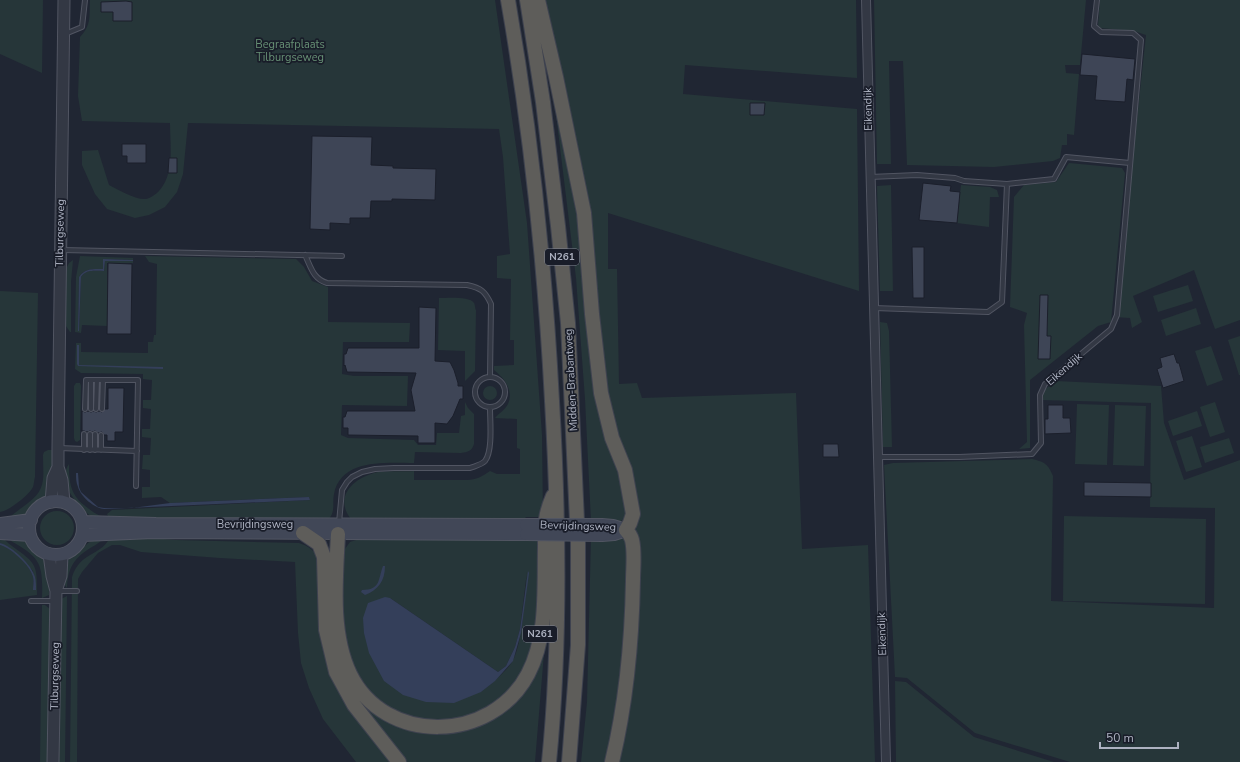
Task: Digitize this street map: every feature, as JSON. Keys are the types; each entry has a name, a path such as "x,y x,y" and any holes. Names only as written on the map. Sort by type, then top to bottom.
{"highway":[{"name":"Midden-Brabantweg","path":"508,0 524,104 544,280 556,484 557,642 549,762"},
{"name":"Midden-Brabantweg","path":"527,0 543,102 568,323 578,543 578,645 569,762"},
{"name":"N261","path":"538,0 561,100 584,213 601,393 612,438 625,470 632,514 630,523 626,530"},
{"name":"N261","path":"338,529 336,585 338,631 343,655 350,674 369,700 385,713 418,726 437,728 457,725 476,721 495,711 520,688 528,674 539,643 544,602 546,518 556,484"},
{"path":"612,762 619,736 630,637 633,591 633,545 626,530"},
{"path":"303,533 319,544 324,557 326,630 336,672 354,705 399,762"}],"main road":[{"path":"58,502 76,510 83,522 83,535 80,542 75,548 62,555 49,554 37,547 30,534 31,520 38,508 58,502"},
{"path":"0,524 31,520"},
{"name":"Bevrijdingsweg","path":"83,522 338,529 602,530 614,534 626,530"},
{"name":"Bevrijdingsweg","path":"83,535 153,532 303,533 338,529"},
{"path":"0,533 30,534"}],"street":[{"name":"Tilburgseweg","path":"58,502 62,480 58,467 58,448 64,0"},
{"name":"Eikendijk","path":"866,0 886,762"},
{"name":"Tilburgseweg","path":"49,554 56,596 53,762"},
{"name":"Tilburgseweg","path":"56,596 61,576 62,555"}],"lane":[{"path":"64,34 82,27 85,0"},
{"name":"Eikendijk","path":"877,457 959,457 1032,454 1041,444 1040,395 1045,384 1111,329 1117,315 1141,40 1133,34 1101,32 1094,26 1097,0"},
{"path":"870,177 917,175 956,178 964,181 1007,184 1054,179 1066,157 1130,163"},
{"path":"873,308 988,312 1002,302 1007,184"},
{"path":"60,250 342,256"},
{"path":"306,255 315,276 321,281 327,283 467,285 477,287 486,294 491,304 490,377"},
{"path":"490,377 499,380 505,392 502,401 495,407 490,408 481,405 477,401 474,392 477,383 490,377"},
{"path":"85,409 86,380 138,380 136,486"},
{"path":"91,380 91,409"},
{"path":"96,409 97,380"},
{"path":"102,409 103,380"},
{"path":"338,529 342,490 352,477 362,472 376,469 394,468 470,468 485,461 489,447 490,408"},
{"path":"84,434 84,450"},
{"path":"90,434 90,450"},
{"path":"95,434 95,450"},
{"path":"101,434 101,450"},
{"path":"58,448 137,451"},
{"path":"31,601 77,591"}],"green space":[{"path":"0,0 43,0 42,73 0,54"},
{"name":"Begraafplaats Tilburgseweg","path":"90,0 495,0 527,223 542,435 543,517 526,517 523,520 351,519 344,504 348,490 353,485 366,476 378,472 414,471 414,480 470,480 485,475 490,471 497,474 520,474 520,449 517,448 517,419 495,418 507,406 510,399 510,394 507,385 494,370 494,366 514,365 514,340 510,340 511,279 497,278 497,256 510,254 503,157 499,129 188,123 183,174 177,192 165,207 149,215 135,218 107,209 95,194 82,165 82,151 98,150 109,185 132,196 146,199 159,191 164,184 170,167 170,123 82,121 78,96 80,37 88,24 90,16"},
{"path":"542,0 856,0 857,78 685,65 683,94 857,109 859,291 608,213 608,269 617,269 619,384 637,383 642,398 796,393 802,549 868,545 875,762 617,762 636,535 635,512 614,430 600,354"},
{"path":"874,0 1086,0 1080,65 1065,65 1066,73 1079,74 1074,135 1067,134 1067,145 1062,145 1060,158 1053,161 994,167 907,165 903,61 889,61 891,164 877,164"},
{"path":"1100,0 1240,0 1240,320 1215,329 1194,270 1133,296 1142,322 1132,328 1130,318 1114,317 1146,35 1134,31 1100,28 1098,25"},
{"path":"552,82 567,140 626,515 624,519 619,522 591,521 585,399 576,278"},
{"path":"1069,163 1122,168 1125,173 1111,322 1098,326 1030,380 1030,448 1019,449 1027,442 1024,325 1027,313 1010,307 1014,197 1024,185 1056,182"},
{"path":"891,185 893,291 880,291 877,186"},
{"path":"961,185 990,187 997,190 999,197 990,197 989,227 957,223"},
{"path":"80,256 133,258 133,260 103,259 103,269 93,269 81,274 79,277 78,331 81,277 83,274 94,271 104,271 105,261 133,261 133,263 107,263 107,326 82,325 81,333 75,332 76,277"},
{"path":"145,256 296,259 304,267 312,281 328,287 328,322 410,323 409,342 343,342 342,374 354,376 408,376 407,406 342,405 341,435 348,438 414,440 418,445 436,445 437,433 459,433 461,416 465,415 465,402 474,414 474,444 471,450 461,453 415,452 414,463 379,463 355,468 338,482 334,494 333,511 328,520 110,521 107,514 112,510 310,500 309,497 170,503 161,497 142,498 142,487 150,487 150,470 142,469 143,455 150,455 151,438 142,437 142,429 150,429 151,409 143,408 143,400 151,400 152,380 143,379 143,374 81,373 75,369 76,343 81,343 81,352 148,353 148,342 153,342 154,335 156,335 157,264 149,262"},
{"path":"73,260 70,332 66,326 66,269 69,263"},
{"path":"1188,285 1193,301 1158,312 1153,296"},
{"path":"0,291 38,293 35,477 33,487 27,494 13,506 0,512"},
{"path":"439,298 463,298 472,301 475,304 475,371 465,381 465,351 438,350"},
{"path":"1196,308 1201,324 1166,336 1161,320"},
{"path":"880,322 887,323 889,331 892,447 883,447"},
{"path":"1240,336 1240,375 1239,375 1228,340"},
{"path":"1211,346 1223,380 1207,386 1195,351"},
{"path":"1056,381 1161,386 1164,423 1184,480 1240,460 1240,762 1070,762 975,733 907,678 895,677 884,465 893,463 1032,459 1040,461 1048,466 1053,476 1051,601 1214,608 1215,508 1150,507 1151,403 1041,400 1044,390"},
{"path":"76,383 80,383 81,386 80,440 77,442 74,438 74,386"},
{"path":"487,386 493,386 497,390 497,396 493,400 487,400 483,396 483,390"},
{"path":"1215,402 1225,432 1210,437 1200,407"},
{"path":"1077,404 1109,405 1107,465 1075,464"},
{"path":"1115,405 1146,406 1144,466 1113,465"},
{"path":"1197,411 1202,426 1173,436 1168,421"},
{"path":"1192,436 1202,467 1186,472 1176,441"},
{"path":"1229,438 1234,453 1205,463 1200,447"},
{"path":"53,450 51,480 48,491 41,501 25,515 20,518 10,517 38,493 43,482 43,455 44,452"},
{"path":"69,464 69,476 73,492 79,501 103,517 92,517 86,513 70,494 65,478"},
{"path":"54,511 60,511 69,516 73,522 73,534 69,540 60,545 54,545 45,540 40,531 40,525 45,516"},
{"path":"1064,516 1206,519 1205,604 1063,601"},
{"path":"0,536 31,561 36,571 37,595 0,600 0,545 15,553 28,567 33,579 33,590 35,590 33,571 15,552 0,543"},
{"path":"10,536 24,541 39,553 44,560 49,580 49,595 42,598 42,577 38,563 29,552 11,541"},
{"path":"127,536 176,540 299,543 310,548 318,558 324,645 394,762 356,762 323,719 309,688 301,663 298,633 295,562 141,552 120,545 112,545 98,553 78,579 77,762 70,762 72,577 80,563 85,558 101,549 109,539"},
{"path":"104,537 99,543 76,559 69,574 67,588 63,582 65,565 69,559 93,539"},
{"path":"365,537 543,541 536,642 525,671 508,695 483,713 458,722 429,722 403,716 377,700 353,668 342,619 342,553 350,542","holes":["527,571 521,631 516,654 512,662 498,678 481,692 390,598 498,672 506,666 515,647 520,629"]},
{"path":"591,537 623,537 627,541 628,606 609,762 581,762 587,702"},
{"path":"67,596 65,762 59,762 61,599"},
{"path":"42,605 45,605 50,609 48,762 40,762"},
{"path":"545,641 535,762 404,762 359,706 344,670 398,724 496,716"},
{"path":"895,681 906,682 974,737 1054,762 896,762"}],"water":[{"path":"103,259 133,261 105,261 104,271 88,272 83,274 81,277 78,331 79,277 84,272 93,269 103,269"},
{"path":"77,345 79,345 79,365 163,367 163,369 78,366"},
{"path":"76,473 78,473 81,492 98,507 127,508 104,509 96,507 82,495 76,482"},
{"path":"309,497 310,500 135,508 170,503"},
{"path":"0,543 16,552 30,567 35,577 36,590 33,590 33,577 28,567 14,553 0,545"},
{"path":"383,566 385,566 385,571 380,584 377,588 365,595 361,592 362,590 368,590 376,586"},
{"path":"528,571 529,573 521,633 513,661 495,681 481,692 454,703 426,702 403,695 384,681 369,653 364,633 363,618 368,603 385,597 390,598 498,672 506,666 515,647 520,629"}],"building":[{"path":"101,2 132,2 132,21 113,21 113,12 101,12"},
{"path":"1082,54 1135,59 1133,80 1127,79 1125,102 1095,100 1097,76 1080,75"},
{"path":"750,103 765,103 764,115 750,115"},
{"path":"312,136 372,137 371,165 393,166 393,168 436,169 435,200 392,199 392,201 371,201 370,218 350,218 350,224 330,223 330,230 310,229"},
{"path":"122,144 146,144 146,163 127,163 127,156 122,156"},
{"path":"169,158 177,158 177,173 168,173"},
{"path":"923,183 951,186 950,191 960,192 957,223 919,220"},
{"path":"912,247 924,247 924,298 913,298"},
{"path":"108,263 132,264 131,334 107,334"},
{"path":"1040,295 1048,295 1047,336 1051,336 1050,359 1038,359"},
{"path":"419,307 436,308 435,361 450,362 454,370 458,386 463,386 463,399 460,399 453,416 447,424 435,423 435,443 418,443 418,436 348,435 348,428 343,428 343,417 345,417 347,411 415,411 411,390 416,373 347,372 345,365 344,366 344,354 346,354 348,348 419,348"},
{"path":"1174,354 1177,363 1179,363 1184,381 1163,388 1157,369 1162,367 1160,358"},
{"path":"108,388 124,388 123,432 115,432 115,441 107,441 107,435 104,435 102,432 82,431 82,411 102,412 105,409 108,409"},
{"path":"1048,405 1063,405 1063,418 1070,418 1071,433 1045,434 1045,419 1048,419"},
{"path":"823,444 838,444 839,457 823,457"},
{"path":"1084,482 1151,483 1151,497 1084,496"}]}
